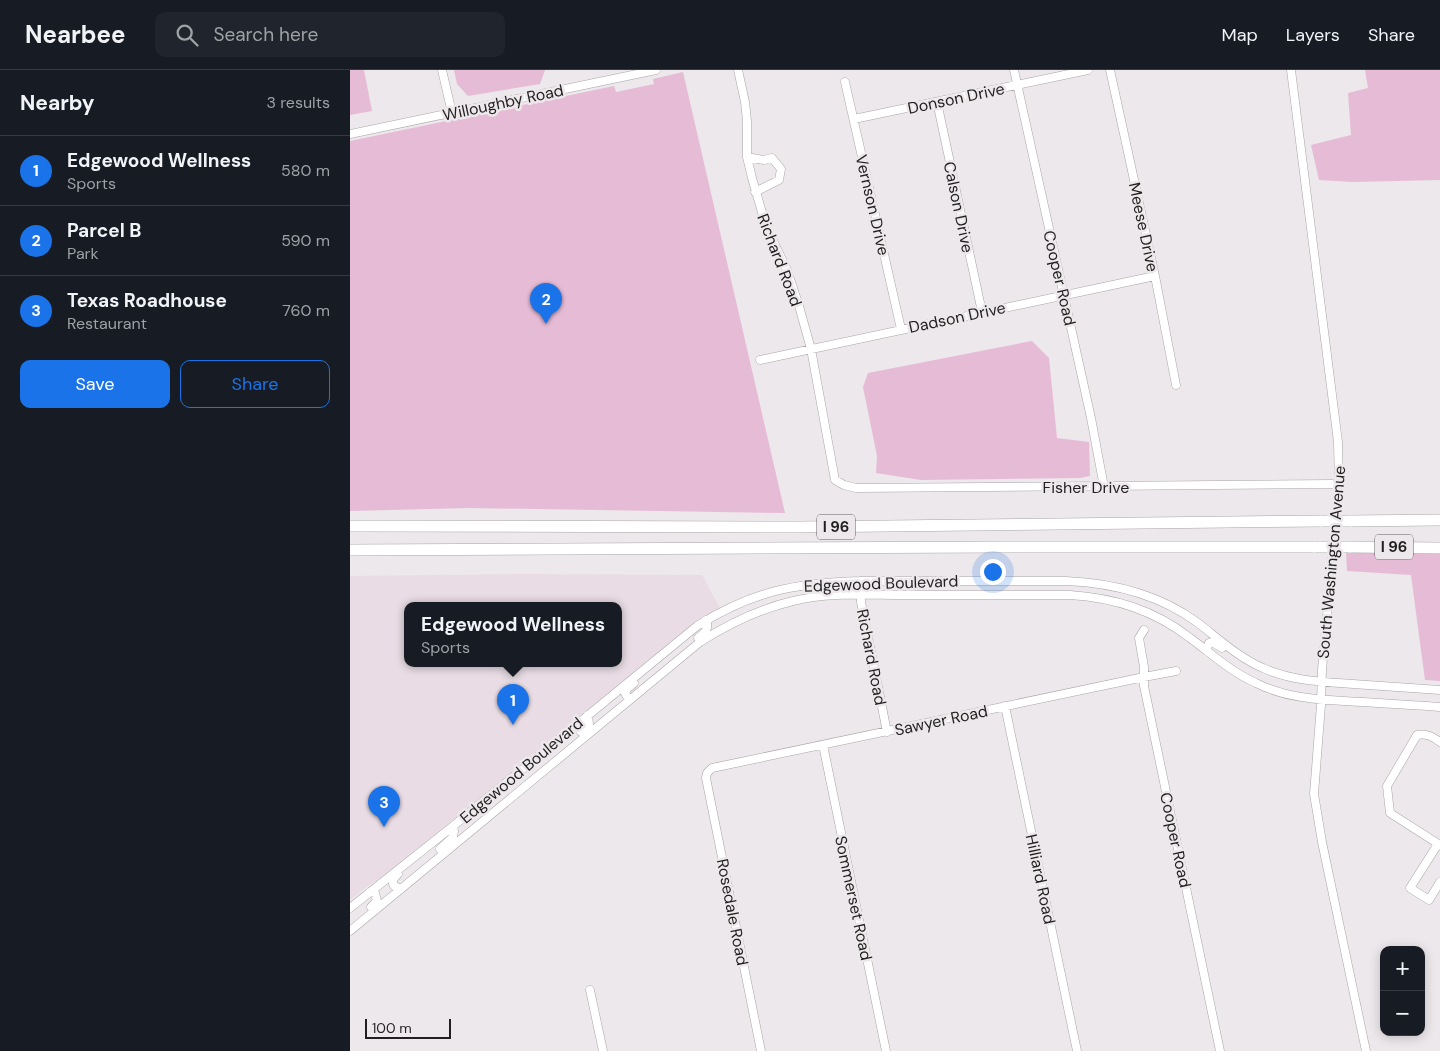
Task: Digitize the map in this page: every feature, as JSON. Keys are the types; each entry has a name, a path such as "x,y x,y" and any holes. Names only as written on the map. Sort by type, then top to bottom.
{"highway":[{"name":"I 96","path":"350,526 801,528 1440,520"},
{"name":"I 96","path":"350,550 1004,547 1440,548"}],"street":[{"path":"442,70 452,113"},
{"name":"Willoughby Road","path":"350,134 656,70"},
{"name":"Richard Road","path":"738,70 747,121 747,156 755,192 766,226 787,270 811,349 836,480"},
{"name":"Cooper Road","path":"1014,70 1091,418 1104,487"},
{"name":"Donson Drive","path":"854,119 1088,70"},
{"name":"Meese Drive","path":"1110,70 1155,276 1176,385"},
{"name":"South Washington Avenue","path":"1291,70 1338,442 1339,486 1314,776 1316,808 1366,1051"},
{"name":"Vernson Drive","path":"845,82 901,329"},
{"name":"Calson Drive","path":"937,102 982,312"},
{"path":"747,156 764,160 772,158 781,169 779,180 755,192"},
{"name":"Dadson Drive","path":"760,360 1155,276"},
{"name":"Fisher Drive","path":"836,480 844,485 856,488 1332,484 1339,486"},
{"name":"Richard Road","path":"860,581 861,602 887,732"},
{"name":"Edgewood Boulevard","path":"350,908 706,620 731,606 772,591 809,584 860,581 1096,582 1141,593 1180,611 1250,662 1282,676 1298,680 1440,690"},
{"path":"350,930 700,642 729,624 752,613 795,600 861,595 1070,594 1093,596 1136,607 1155,616 1189,637 1232,670 1257,684 1296,696 1321,700 1440,707"},
{"path":"670,665 675,655 704,634 708,625 706,620"},
{"name":"Cooper Road","path":"1144,630 1139,638 1144,686 1220,1051"},
{"path":"1208,652 1207,648 1209,643 1212,642 1240,661 1250,662"},
{"path":"629,700 625,693 627,689 656,664 658,657"},
{"name":"Sawyer Road","path":"707,773 712,768 1144,677 1176,672"},
{"path":"1393,704 1404,700 1440,701"},
{"name":"Hilliard Road","path":"1005,706 1077,1051"},
{"path":"553,762 556,753 587,728 590,720 588,715"},
{"path":"1440,742 1431,736 1417,735 1387,786 1390,812 1439,845 1410,888 1428,900 1440,882"},
{"name":"Sommerset Road","path":"823,745 886,1051"},
{"name":"Rosedale Road","path":"707,773 706,778 762,1051"},
{"path":"427,866 431,857 453,837 454,831 452,827"},
{"path":"401,889 394,886 393,880 416,860 422,850"},
{"path":"350,924 378,901 374,893 370,892"},
{"path":"590,990 603,1051"}],"shaded area":[{"path":"350,70 364,70 372,111 350,115"},
{"path":"454,70 545,70 540,84 468,96 457,84"},
{"path":"1365,70 1440,70 1440,180 1353,182 1319,180 1311,145 1351,135 1348,93 1368,88"},
{"path":"683,72 785,513 469,508 350,511 350,141 614,86 616,92 654,84 653,79"},
{"path":"1032,341 1049,358 1057,438 1089,442 1090,476 1080,478 921,480 876,473 877,456 863,387 868,373"},
{"path":"1346,553 1440,553 1440,681 1425,680 1411,575 1347,571"},
{"path":"523,574 702,575 720,608 675,638 446,827 350,900 350,576"}],"place":[{"name":"Parcel B","path":"546,324"},
{"name":"Edgewood Wellness","path":"513,725"},
{"name":"Texas Roadhouse","path":"384,827"}]}
